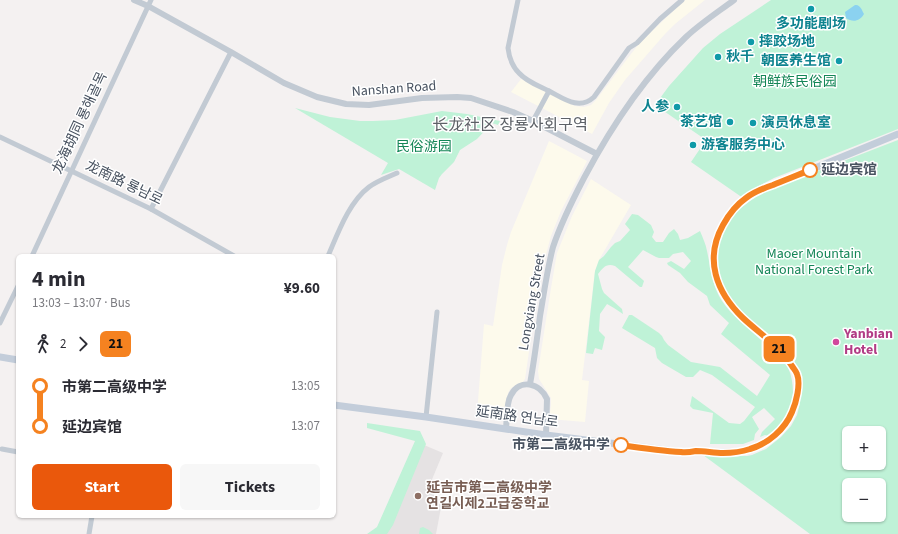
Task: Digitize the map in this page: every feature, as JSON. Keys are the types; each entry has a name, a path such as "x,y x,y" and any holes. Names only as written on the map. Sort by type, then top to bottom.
{"main road":[{"name":"延南路 연남로","path":"336,404 546,435 682,452 737,452 750,449 761,444 772,438 789,419 795,406 798,390 797,375 790,362 778,347 734,308 721,288 714,264 714,247 720,230 736,206 759,190 898,134"},
{"path":"0,357 16,360"}],"street":[{"name":"Nanshan Road","path":"134,0 150,3 284,83 317,97 346,104 369,105 422,98 471,98 513,112 597,154"},
{"path":"518,0 508,48 515,68 520,74 539,87 571,102 585,103 594,97 629,48 637,43 660,19 682,0"},
{"name":"Longxiang Street","path":"530,384 545,281 553,247 570,205 597,154 640,88 662,61 700,24 734,0"},
{"name":"龙海胡同 룡해골목","path":"33,254 150,3"},
{"path":"151,209 231,52"},
{"path":"532,121 548,91"},
{"name":"龙南路 룡남로","path":"0,137 151,209 230,254"},
{"path":"329,254 350,208 358,198 370,186 397,173"},
{"path":"0,324 16,290"},
{"path":"426,417 437,312"},
{"path":"506,429 510,396 518,387 530,384 541,389 547,399 546,435"},
{"path":"2,449 16,452"},
{"path":"89,534 92,518"}],"shaded area":[{"path":"685,0 705,0 665,34 625,80 609,103 592,134 511,92 521,79 575,106 584,107 591,105 638,45"},
{"path":"549,141 587,161 561,211 551,236 539,283 525,379 523,382 510,389 503,416 498,417 477,414 484,324 493,326 502,265 507,245"},
{"path":"591,179 631,205 599,260 595,271 582,380 589,381 585,422 549,419 551,398 539,379 538,371 557,253 572,216"},
{"name":"延吉市第二高级中学 연길시제2고급중학교","path":"424,445 443,453 428,489 442,502 436,534 377,534"}],"green space":[{"name":"朝鲜族民俗园","path":"771,0 898,0 898,129 774,178 755,188 743,198 691,162 706,140 655,105 669,86 703,48 720,34"},
{"name":"民俗游园","path":"295,108 330,117 360,121 395,120 442,111 467,114 500,121 498,125 492,123 477,139 460,150 454,162 439,178 435,190 399,169 381,175 388,163"},
{"name":"Maoer Mountain National Forest Park","path":"898,140 898,534 810,534 703,455 747,456 766,449 781,437 791,426 797,415 800,403 799,379 796,367 786,350 746,316 734,303 722,284 716,265 717,242 722,229 734,213 761,193"},
{"path":"632,214 638,215 651,225 654,232 652,237 656,242 663,242 669,233 674,229 680,240 688,238 700,231 706,246 714,283 722,301 735,317 761,340 779,353 786,363 792,380 793,396 787,416 782,425 769,436 765,435 760,437 762,432 775,419 764,408 752,417 759,429 755,434 754,440 743,444 710,444 713,413 693,409 690,406 692,396 729,423 740,424 755,407 712,375 700,370 693,377 686,377 662,363 657,358 655,348 622,328 629,315 632,315 659,333 668,345 691,362 720,367 757,396 770,375 721,334 729,323 710,305 707,296 688,282 680,273 668,265 667,263 671,261 684,269 691,261 683,252 673,254 669,258 659,258 643,250 628,267 644,281 642,287 612,265 605,267 598,274 604,293 622,309 623,314 607,304 600,314 599,331 605,337 602,350 595,348 593,354 586,353 595,271 599,260 630,230 625,224"},
{"path":"367,423 420,431 426,444 393,525 387,534 367,534 377,527 415,441 367,428"},
{"path":"423,527 433,534 419,534 420,528"}],"water":[{"path":"855,5 860,6 864,14 858,20 854,21 846,18 845,12"}],"bus line":[{"name":"21","path":"621,445 682,452 737,452 750,449 772,438 789,419 795,406 798,390 797,375 790,362 778,347 744,318 727,299 716,275 714,264 714,247 720,230 736,206 759,190 810,170"}],"place":[{"name":"多功能剧场","path":"811,9"},
{"name":"摔跤场地","path":"751,42"},
{"name":"秋千","path":"718,57"},
{"name":"朝医养生馆","path":"839,61"},
{"name":"人参","path":"677,107"},
{"name":"茶艺馆","path":"730,122"},
{"name":"演员休息室","path":"753,123"},
{"name":"游客服务中心","path":"693,145"},
{"name":"延边宾馆","path":"810,170"},
{"name":"Yanbian Hotel","path":"836,342"},
{"name":"市第二高级中学","path":"621,445"},
{"name":"延吉市第二高级中学 연길시제2고급중학교","path":"418,496"}],"district":[{"name":"长龙社区 장룡사회구역","path":"510,125"}]}
